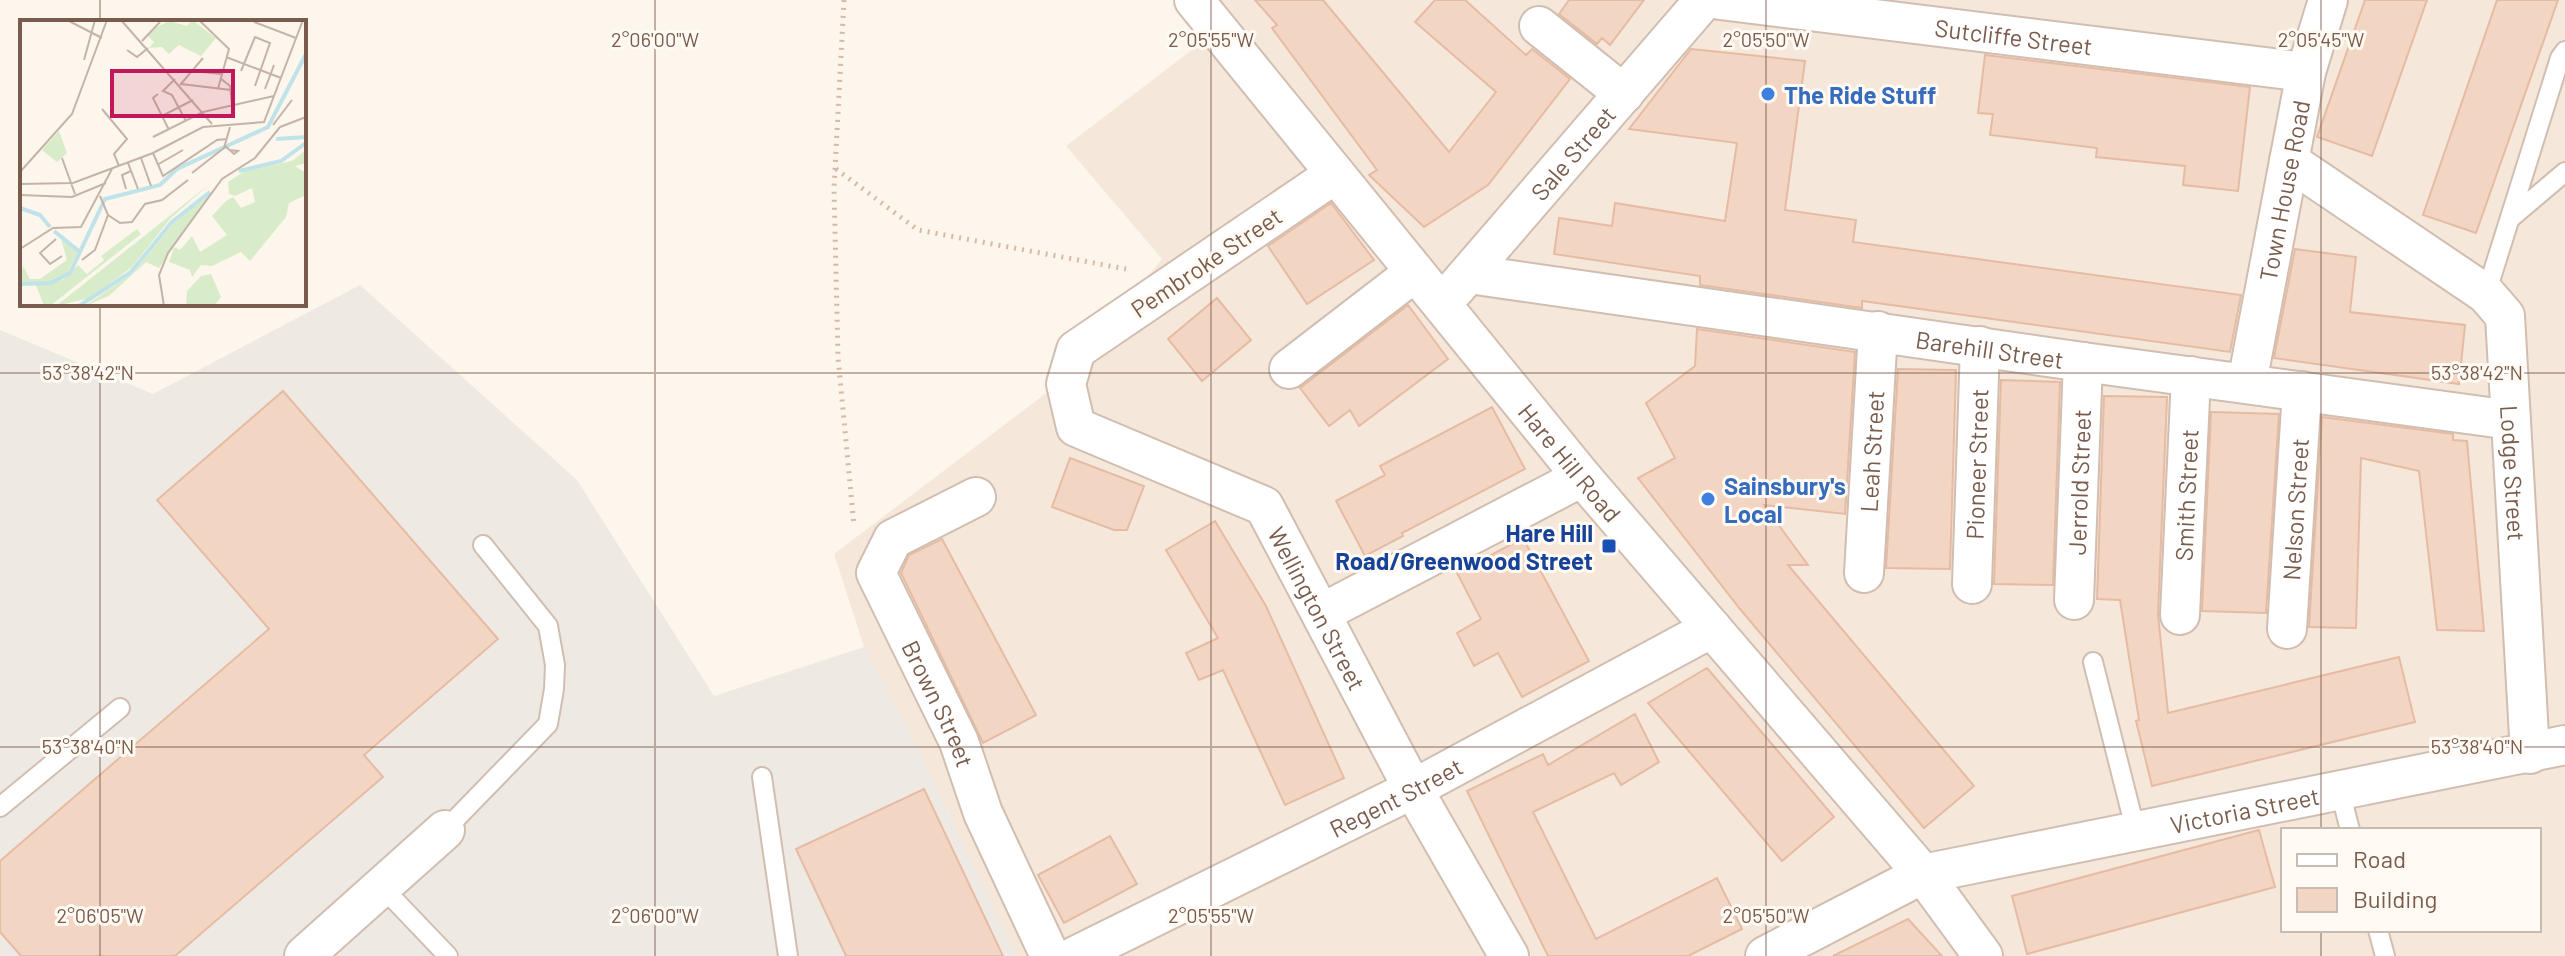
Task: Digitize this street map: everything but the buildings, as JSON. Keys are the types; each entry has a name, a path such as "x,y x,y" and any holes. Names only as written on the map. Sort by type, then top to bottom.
{"street":[{"name":"Hare Hill Road","path":"1194,0 1582,477 1923,874 1983,956"},
{"name":"Sale Street","path":"1441,303 1704,0"},
{"name":"Sutcliffe Street","path":"1720,0 2306,72"},
{"name":"Town House Road","path":"2247,383 2306,72 2328,0"},
{"path":"1539,26 1624,94"},
{"name":"Lodge Street","path":"2289,161 2486,294 2505,316 2511,420 2554,752"},
{"name":"Pembroke Street","path":"1076,350 1335,174"},
{"path":"1289,369 1415,272"},
{"name":"Barehill Street","path":"1469,274 2511,420"},
{"name":"Leah Street","path":"1864,573 1878,331"},
{"name":"Pioneer Street","path":"1972,584 1980,346"},
{"name":"Wellington Street","path":"1076,350 1066,384 1076,427 1264,506 1413,789 1509,956"},
{"name":"Jerrold Street","path":"2074,600 2083,362"},
{"name":"Smith Street","path":"2180,615 2191,376"},
{"name":"Nelson Street","path":"2287,629 2302,391"},
{"path":"1322,613 1582,477"},
{"name":"Brown Street","path":"976,497 893,539 876,573 959,742 983,813 1050,956"},
{"name":"Regent Street","path":"1075,956 1413,789 1712,628"},
{"name":"Victoria Street","path":"1765,956 1923,874 2554,752"},
{"path":"304,956 445,830"}],"lane":[{"path":"2486,294 2560,58 2565,51"},
{"path":"2510,219 2565,172"},
{"path":"445,830 548,724 554,689 555,665 548,626 483,545"},
{"path":"2093,662 2136,832"},
{"path":"1,804 120,708"},
{"path":"762,777 788,956"},
{"path":"2340,791 2349,828"},
{"path":"383,888 448,956"},
{"path":"2379,932 2385,956"}],"path":[{"path":"844,0 835,168 838,357 855,538"},
{"path":"835,168 918,230 1182,278"}],"shaded area":[{"path":"1210,0 2565,0 2565,956 1017,956 914,741 864,647 834,554 1062,381 1162,259 1066,146 1218,30"},
{"path":"360,285 577,480 714,696 864,647 914,741 1017,956 0,956 0,330 153,394"}],"place":[{"name":"The Ride Stuff","path":"1768,94"},
{"name":"Sainsbury's Local","path":"1708,499"},
{"name":"Hare Hill Road/Greenwood Street","path":"1609,546"}]}
